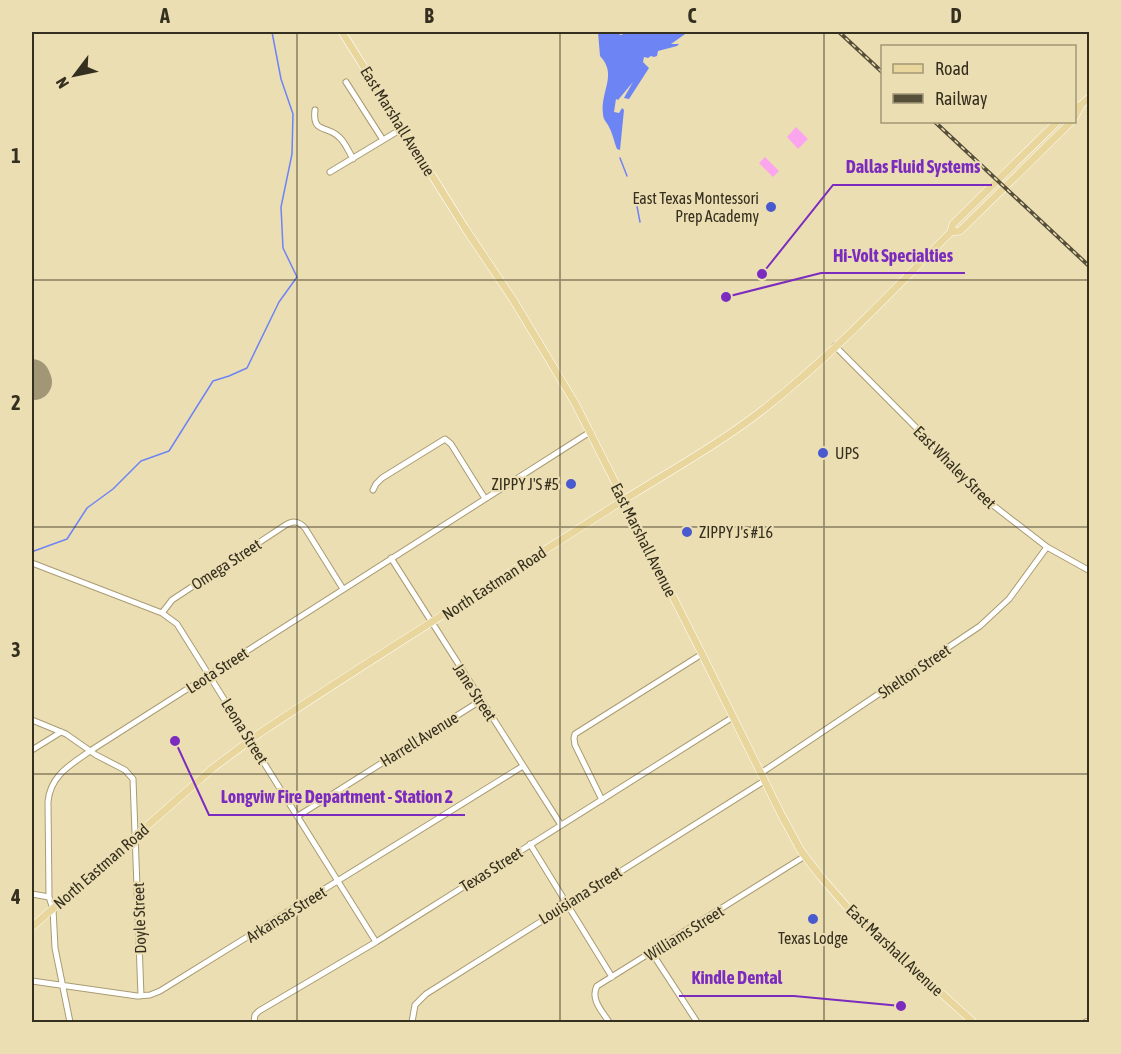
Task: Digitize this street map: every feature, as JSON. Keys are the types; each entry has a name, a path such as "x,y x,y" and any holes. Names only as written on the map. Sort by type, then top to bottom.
{"main road":[{"name":"East Marshall Avenue","path":"342,32 553,366 590,432 786,825 805,856 848,908 973,1023"},
{"path":"1078,106 1089,97"},
{"name":"North Eastman Road","path":"32,927 213,768 250,740 752,418 792,386 835,346 951,232 953,224 1056,123"},
{"name":"North Eastman Road","path":"951,232 960,231 1070,123"}],"street":[{"path":"346,82 383,141"},
{"path":"315,110 314,117 318,126 339,137 353,159"},
{"path":"330,172 403,128"},
{"name":"East Whaley Street","path":"835,346 982,495 1047,547 1089,571"},
{"name":"Leota Street","path":"70,1023 54,942 53,909 49,897 49,792 58,775 90,751 484,497 590,432"},
{"path":"373,490 382,478 445,439 452,444 484,497"},
{"name":"Omega Street","path":"162,613 172,600 284,526 296,522 305,528 343,589"},
{"name":"Shelton Street","path":"763,777 985,622 1014,594 1047,547"},
{"name":"Jane Street","path":"391,558 561,825"},
{"name":"Leona Street","path":"32,564 162,613 179,626 376,942"},
{"path":"602,800 575,745 574,738 580,729 702,654"},
{"name":"Harrell Avenue","path":"298,816 480,701"},
{"name":"Texas Street","path":"254,1023 259,1011 376,942 733,717"},
{"name":"Doyle Street","path":"32,720 61,732 90,751 122,767 132,777 135,788 141,996"},
{"path":"32,750 61,732"},
{"name":"Arkansas Street","path":"32,981 141,996 165,988 523,766"},
{"name":"Louisiana Street","path":"412,1023 415,1005 426,994 763,777"},
{"path":"530,844 612,977"},
{"name":"Williams Street","path":"609,1023 594,994 597,986 805,856"},
{"path":"32,894 49,897"},
{"path":"652,952 697,1023"}],"shaded area":[{"path":"796,127 808,139 798,149 787,137"},
{"path":"765,157 779,171 773,177 759,163"}],"water":[{"path":"598,32 614,32 621,35 628,32 688,32 671,44 679,44 677,46 658,51 657,56 654,57 644,57 643,62 649,68 629,99 624,98 633,82 618,100 616,99 614,112 619,113 622,108 624,110 620,150 617,149 603,116 608,70 600,56"}],"waterway":[{"path":"32,554 34,551 67,539 87,508 113,489 141,461 169,451 213,381 247,368 279,302 297,277 283,248 281,207 292,154 293,114 281,79 272,32"},
{"path":"620,158 627,176"},
{"path":"635,196 640,222"}],"runway":[{"path":"32,377 34,382"}],"railway":[{"path":"839,32 881,71"},
{"path":"936,123 1090,267"}],"place":[{"name":"East Texas Montessori Prep Academy","path":"771,207"},
{"name":"Dallas Fluid Systems","path":"762,274"},
{"name":"Hi-Volt Specialties","path":"726,297"},
{"name":"UPS","path":"823,453"},
{"name":"ZIPPY J'S #5","path":"571,484"},
{"name":"ZIPPY J's #16","path":"687,532"},
{"name":"Longviw Fire Department - Station 2","path":"175,741"},
{"name":"Texas Lodge","path":"813,919"},
{"name":"Kindle Dental","path":"901,1006"}]}
